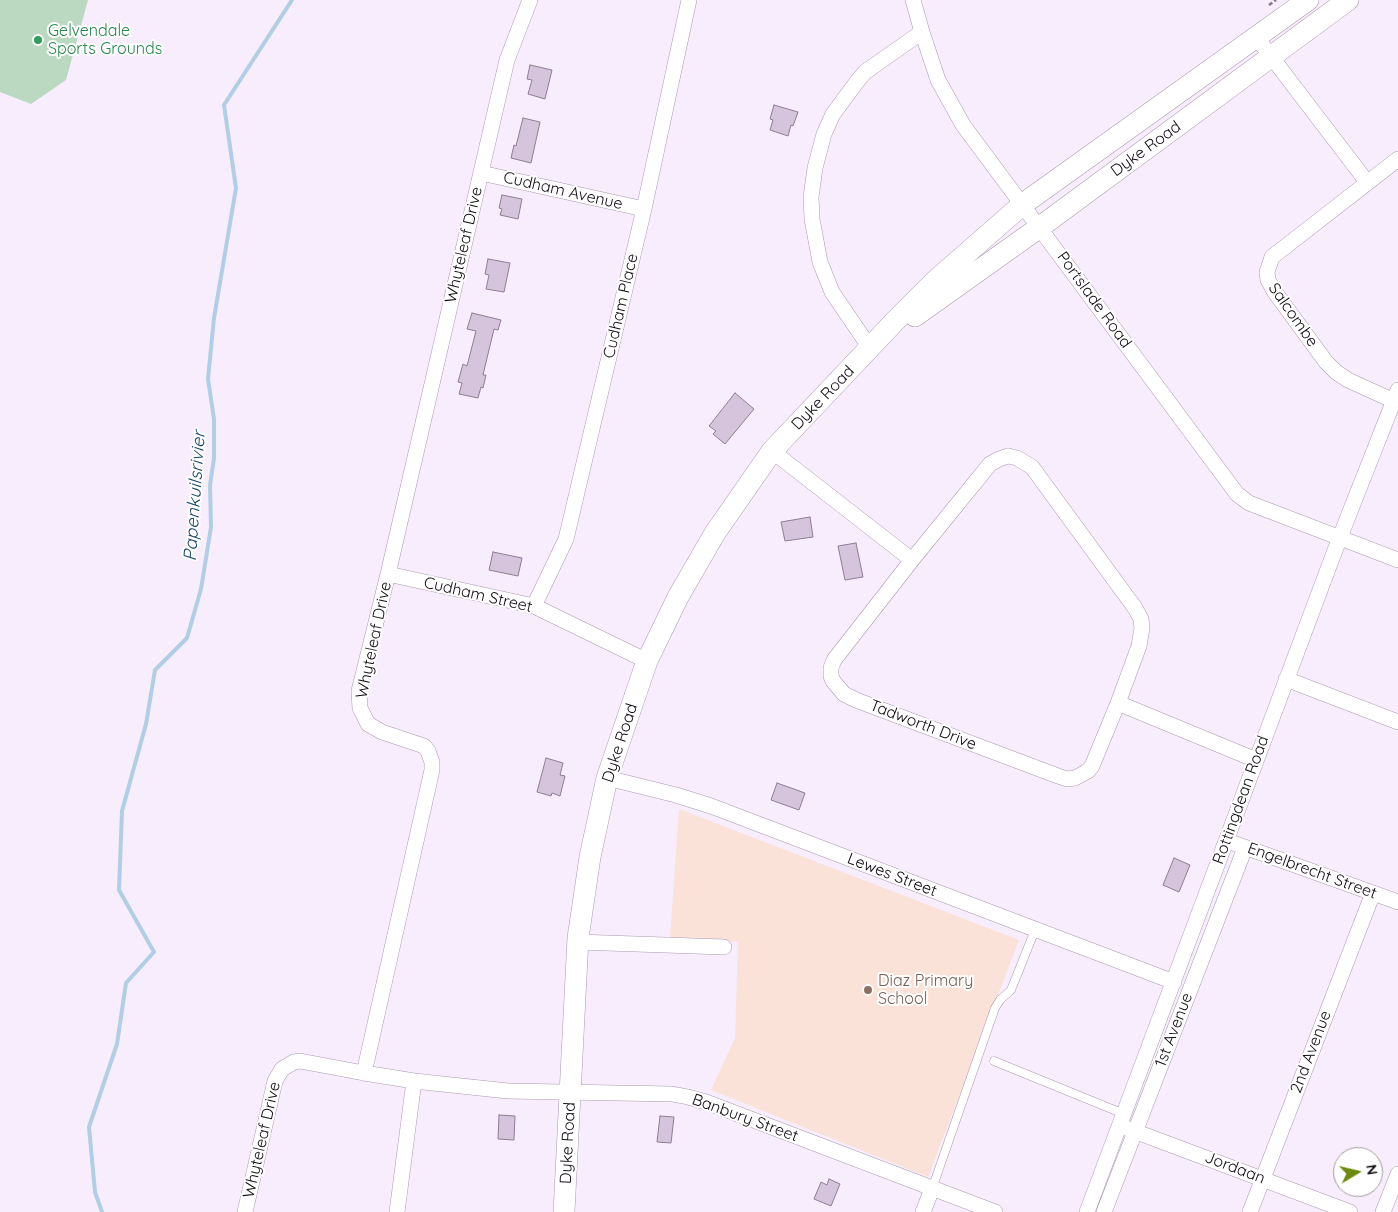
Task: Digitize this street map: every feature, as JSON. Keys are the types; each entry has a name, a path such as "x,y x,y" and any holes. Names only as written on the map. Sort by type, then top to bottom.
{"street":[{"name":"Whyteleaf Drive","path":"245,1212 275,1081 282,1068 294,1062 300,1062 364,1073 432,770 431,756 424,746 372,728 362,715 359,691 388,574 507,60 530,0"},
{"name":"Cudham Place","path":"534,606 566,539 644,209 689,0"},
{"name":"Portslade Road","path":"914,0 922,32 938,80 963,125 1237,494 1249,503 1398,560"},
{"name":"Dyke Road","path":"564,1212 577,942 590,857 607,778 647,661 678,597 716,533 772,451 934,281 1023,204 1308,0"},
{"name":"Dyke Road","path":"870,348 1040,227 1348,0"},
{"path":"870,348 832,292 820,262 812,218 811,197 815,168 824,134 833,114 856,83 872,68 922,32"},
{"path":"1257,38 1367,182"},
{"name":"Salcombe","path":"1396,396 1348,380 1336,372 1326,362 1274,291 1268,280 1267,272 1272,257 1398,158"},
{"name":"Cudham Avenue","path":"481,173 644,209"},
{"name":"Rottingdean Road","path":"1087,1212 1126,1123 1174,982 1226,839 1340,537 1396,396"},
{"path":"772,451 912,560"},
{"name":"Tadworth Drive","path":"1008,456 1027,462 1135,608 1141,619 1142,628 1139,646 1118,703 1092,766 1075,778 1068,778 1021,763 856,700 844,694 833,681 831,668 834,660 990,464 999,458 1008,456"},
{"name":"Cudham Street","path":"388,574 534,606 647,661"},
{"path":"1286,679 1398,722"},
{"path":"1118,703 1256,760"},
{"name":"Lewes Street","path":"607,778 676,795 711,806 1174,982"},
{"name":"Engelbrecht Street","path":"1226,839 1245,848 1398,902"},
{"name":"1st Avenue","path":"1104,1212 1126,1123 1245,848"},
{"name":"2nd Avenue","path":"1250,1212 1372,893"},
{"path":"577,942 724,947"},
{"name":"Banbury Street","path":"364,1073 414,1081 508,1091 672,1094 706,1102 995,1212"},
{"path":"396,1212 414,1081"},
{"name":"Jordaan","path":"1126,1123 1350,1212"},
{"path":"1383,1212 1398,1174"},
{"path":"924,1212 932,1189"}],"lane":[{"path":"932,1189 995,1008 1000,1000 1012,990 1035,930"},
{"path":"994,1061 1126,1123"}],"shaded area":[{"name":"Diaz Primary School","path":"679,809 1019,940 928,1177 711,1090 735,1038 738,942 670,938"}],"green space":[{"name":"Gelvendale Sports Grounds","path":"0,0 88,0 66,80 31,104 0,92"}],"building":[{"path":"530,65 552,70 545,99 528,94 532,80 527,79"},
{"path":"774,105 798,112 788,136 770,130 773,120 770,119"},
{"path":"523,118 540,122 531,163 511,158"},
{"path":"502,195 522,199 518,219 500,215 502,209 499,208"},
{"path":"488,259 510,263 504,292 486,289 489,275 485,274"},
{"path":"472,313 501,320 498,330 494,329 483,375 486,375 483,388 481,387 478,398 459,394 462,383 458,382 463,364 467,366 476,331 467,329"},
{"path":"735,393 754,409 725,444 713,434 716,431 709,426"},
{"path":"810,517 813,537 785,541 781,522"},
{"path":"856,543 863,577 845,580 838,546"},
{"path":"493,552 522,558 518,576 489,570"},
{"path":"546,758 563,763 560,775 565,776 560,796 552,793 551,796 537,792"},
{"path":"777,783 805,793 799,810 771,800"},
{"path":"1174,858 1190,865 1179,892 1163,885"},
{"path":"499,1115 515,1116 514,1140 498,1139"},
{"path":"660,1116 674,1117 671,1143 657,1142"},
{"path":"829,1179 840,1184 831,1206 814,1199 821,1182 827,1185"}],"waterway":[{"name":"Papenkuilsrivier","path":"102,1212 95,1192 89,1127 117,1044 126,983 154,952 119,890 122,811 146,724 155,670 187,638 201,589 211,527 210,485 214,458 214,419 208,379 214,318 236,188 224,105 292,0"}],"place":[{"name":"Gelvendale Sports Grounds","path":"38,40"},
{"name":"Diaz Primary School","path":"868,990"}]}
